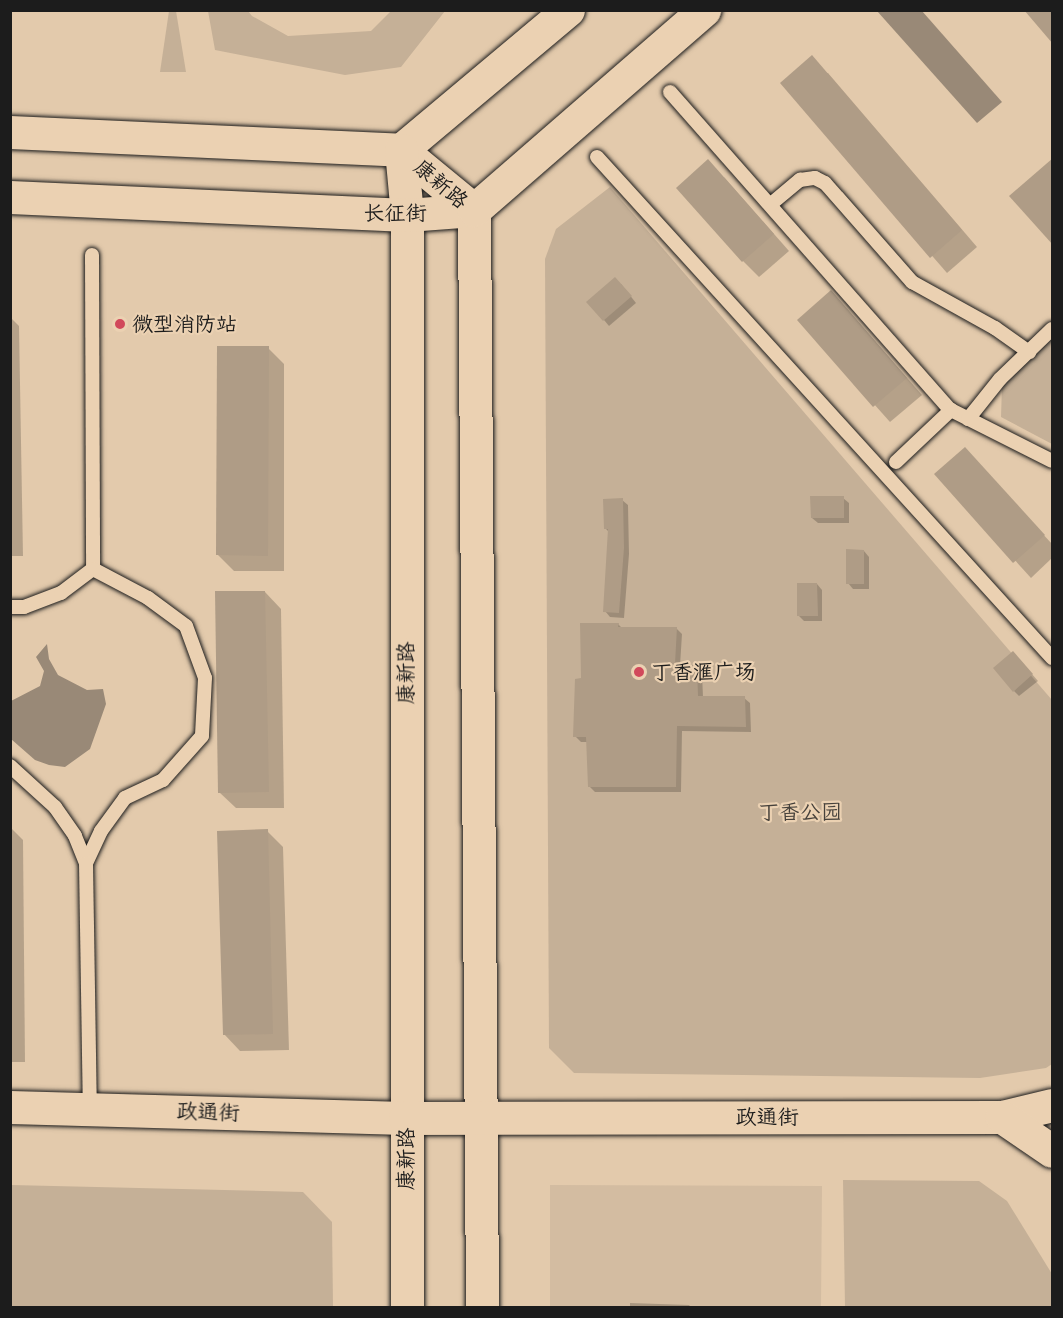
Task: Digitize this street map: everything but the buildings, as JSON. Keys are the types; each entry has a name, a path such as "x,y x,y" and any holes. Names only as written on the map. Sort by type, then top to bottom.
{"main road":[{"path":"10,132 401,150 568,10"},
{"path":"474,210 704,10"},
{"name":"康新路","path":"401,150 474,210 482,1308"},
{"name":"康新路","path":"401,150 407,215 405,1118 407,1308"},
{"name":"长征街","path":"10,197 407,215 474,210"},
{"name":"政通街","path":"10,1107 481,1118 1002,1117 1053,1105"},
{"path":"1002,1117 1053,1151"}],"lane":[{"path":"670,92 951,410 1053,461"},
{"path":"597,157 1053,658"},
{"path":"771,204 800,180 815,178 825,183 912,282 994,328 1029,352"},
{"path":"92,255 93,569"},
{"path":"968,419 1000,379 1053,330"},
{"path":"896,462 951,410"},
{"path":"10,607 24,607 61,593 93,569"},
{"path":"86,863 101,831 125,798 163,780 202,736 205,678 186,626 148,598 93,569"},
{"path":"10,766 55,807 75,836 86,863 90,1109"}],"shaded area":[{"path":"877,11 922,11 1002,102 977,123"},
{"path":"47,644 49,659 58,675 87,690 103,689 106,704 90,749 65,767 35,760 11,739 11,701 40,686 44,671 36,657"},
{"path":"550,1185 822,1186 821,1307 550,1307"}],"green space":[{"path":"169,11 176,11 186,72 160,72"},
{"path":"208,11 248,11 252,16 288,36 371,31 391,11 445,11 401,67 345,75 215,50"},
{"name":"丁香公园","path":"610,187 1052,700 1052,1064 1046,1068 980,1078 574,1073 549,1048 545,259 556,229"},
{"path":"1052,329 1052,444 1001,417 1002,386"},
{"path":"843,1180 979,1181 1007,1201 1052,1274 1052,1307 845,1307"},
{"path":"11,1185 303,1192 332,1222 333,1307 11,1307"}],"place":[{"name":"微型消防站","path":"120,324"},
{"name":"丁香滙广场","path":"639,672"}]}
